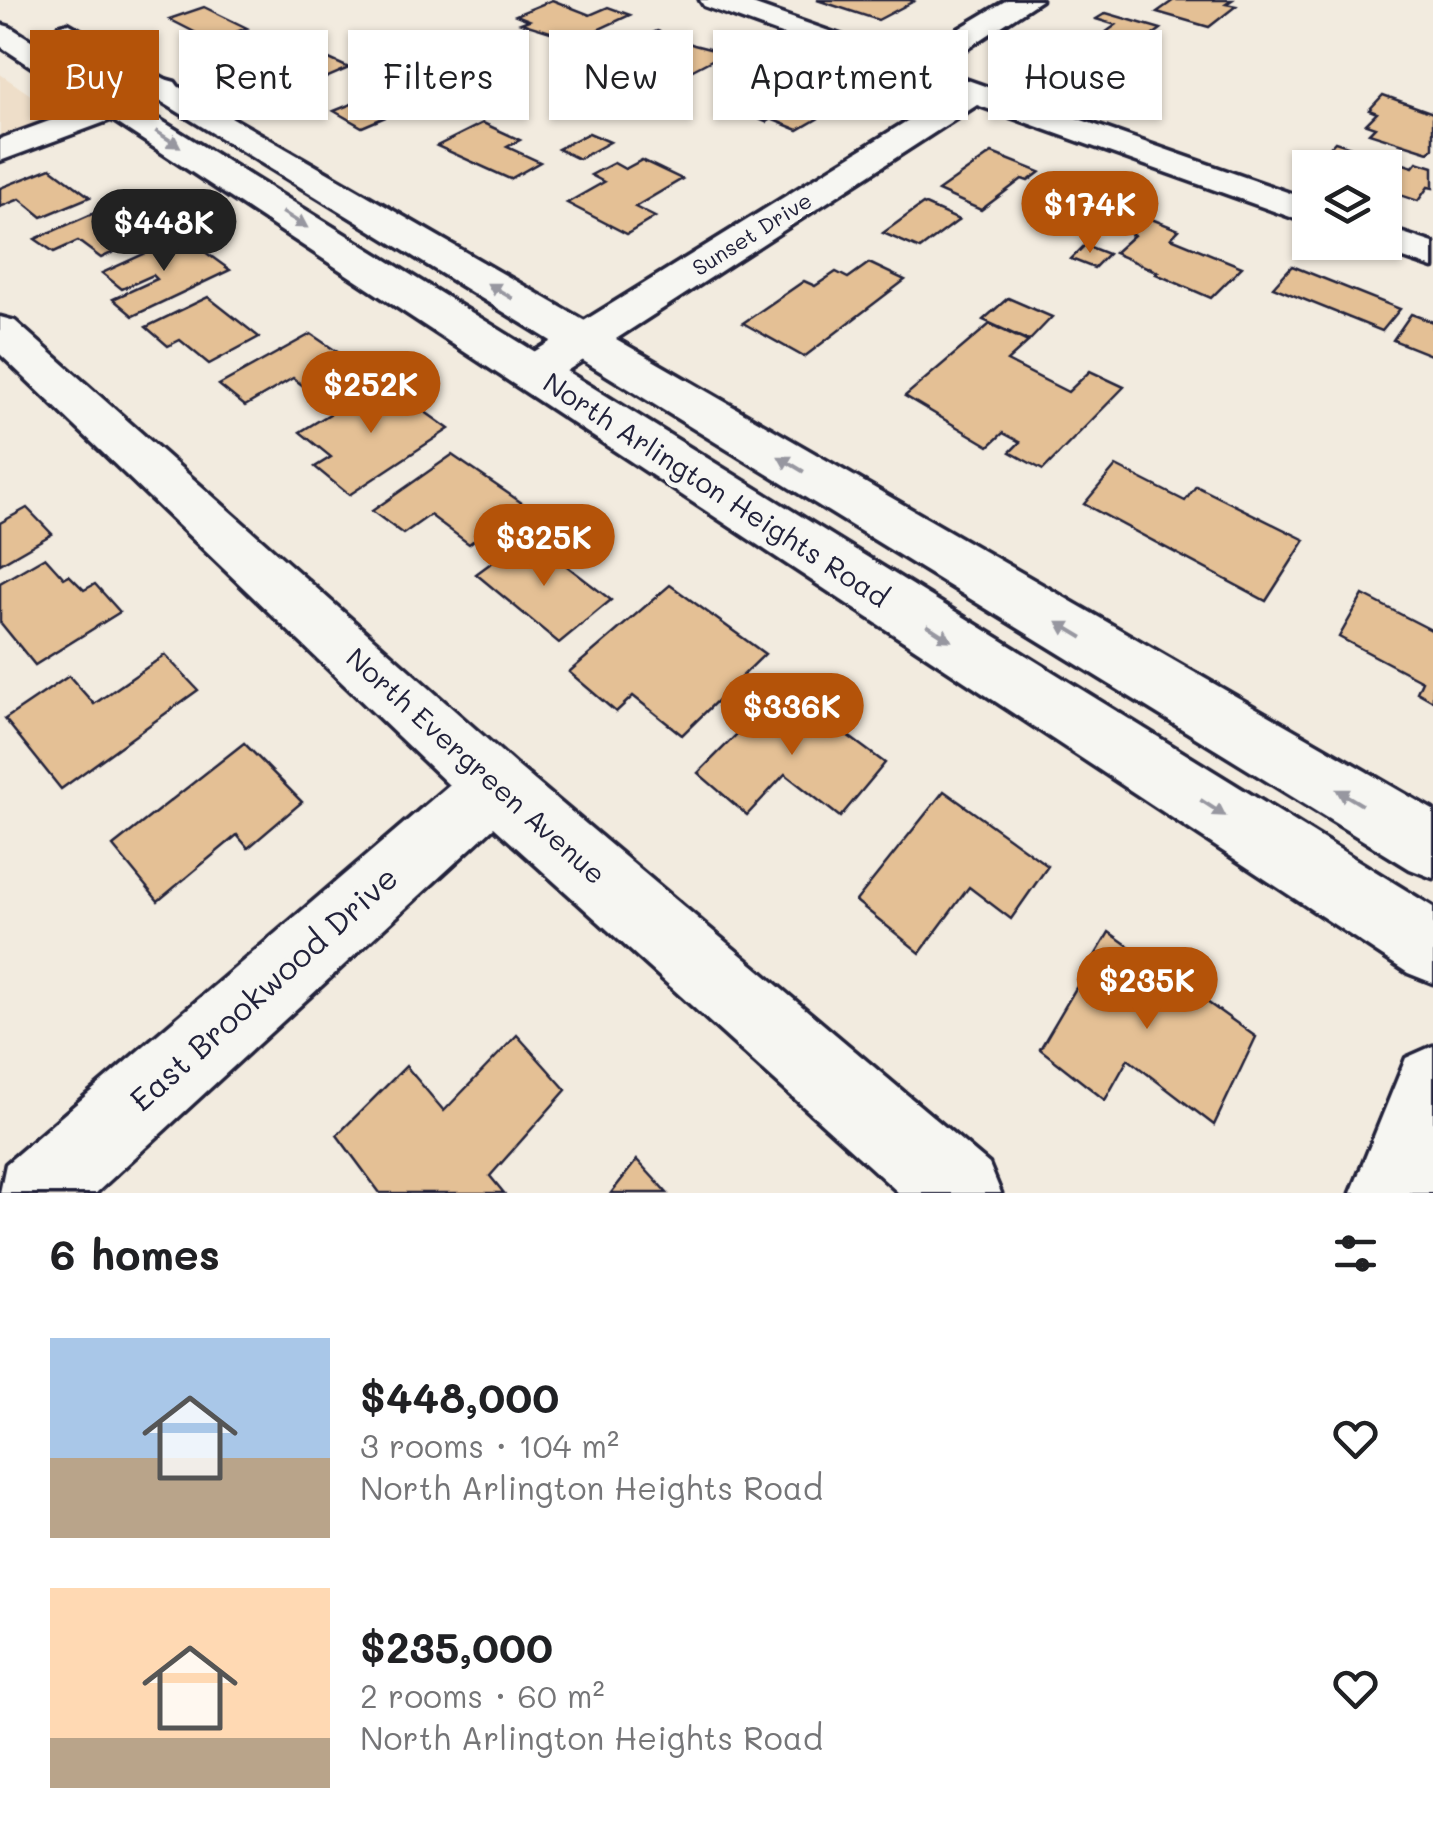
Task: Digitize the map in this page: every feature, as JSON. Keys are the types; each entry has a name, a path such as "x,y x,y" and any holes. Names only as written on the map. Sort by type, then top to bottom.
{"main road":[{"path":"714,0 797,30"},
{"path":"968,36 1027,0"},
{"name":"North Arlington Heights Road","path":"47,20 1433,846"},
{"name":"North Arlington Heights Road","path":"0,33 30,52"},
{"path":"159,91 164,89"},
{"path":"968,93 1292,207"},
{"name":"Sunset Drive","path":"532,373 972,94"},
{"path":"0,151 83,120"},
{"name":"North Arlington Heights Road","path":"138,120 1433,948"},
{"path":"1402,245 1433,256"},
{"name":"North Evergreen Avenue","path":"0,330 494,786 960,1193"},
{"name":"East Brookwood Drive","path":"35,1193 494,786"},
{"path":"1392,1193 1433,1085"}],"shaded area":[{"path":"0,74 30,94 30,120 46,120 0,137"}],"building":[{"path":"552,0 590,15 608,7 630,15 598,30 549,32 521,23 529,20 516,15"},
{"path":"817,0 912,0 914,1 878,20"},
{"path":"1174,0 1232,0 1226,4 1236,6 1209,27 1157,12"},
{"path":"204,7 247,28 190,30 169,19"},
{"path":"1106,13 1161,29 1109,30 1116,25 1096,19"},
{"path":"693,45 713,50 713,59 693,70"},
{"path":"328,58 348,68 328,77"},
{"path":"1383,95 1433,113 1433,148 1429,152 1369,133 1375,127 1366,124 1377,113 1369,110"},
{"path":"348,105 348,119 334,111"},
{"path":"350,120 378,120 362,127"},
{"path":"773,120 815,120 798,130"},
{"path":"483,123 520,140 507,147 540,162 510,179 437,146"},
{"path":"589,133 610,142 579,159 558,149"},
{"path":"1335,142 1360,150 1328,150"},
{"path":"992,153 1040,172 1028,181 1022,179 981,210 938,191"},
{"path":"642,160 682,179 635,207 655,217 627,234 567,203 604,182 591,175 614,163 625,169"},
{"path":"1417,162 1433,167 1433,188 1428,187 1418,201 1402,196 1402,163 1413,167"},
{"path":"51,168 90,197 42,217 20,199 0,207 0,188"},
{"path":"923,204 959,220 920,249 883,233"},
{"path":"108,207 150,235 101,258 78,241 54,252 35,239"},
{"path":"1139,214 1179,230 1171,238 1242,267 1211,298 1114,253 1134,235 1121,229"},
{"path":"183,236 230,270 133,316 113,299 157,279 153,275 122,289 102,273"},
{"path":"1085,245 1108,254 1094,268 1071,259"},
{"path":"869,263 905,280 804,357 743,323 804,281 815,286 836,272 848,278"},
{"path":"1292,266 1400,309 1382,331 1273,287"},
{"path":"208,297 259,337 209,364 180,340 168,346 146,327"},
{"path":"1008,298 1052,317 1029,341 983,320"},
{"path":"1411,314 1433,322 1433,356 1393,340"},
{"path":"990,324 1028,342 1007,361 1068,392 1090,371 1124,387 1043,470 1010,452 1020,442 1003,433 989,446 905,396"},
{"path":"311,334 361,368 315,395 293,378 245,406 219,385"},
{"path":"383,382 449,429 349,495 315,467 331,457 300,432"},
{"path":"452,455 522,503 469,544 430,515 403,534 372,511"},
{"path":"1116,466 1185,501 1196,486 1305,540 1266,601 1084,504"},
{"path":"27,508 52,534 0,564 0,523"},
{"path":"528,536 611,600 559,643 476,574"},
{"path":"45,557 64,578 69,575 84,590 95,584 120,612 35,665 0,622 0,583"},
{"path":"670,585 765,654 682,735 633,696 616,712 569,672"},
{"path":"1363,595 1433,631 1433,701 1417,692 1422,681 1339,637"},
{"path":"165,655 198,690 61,789 5,719 69,676 94,704"},
{"path":"783,688 885,763 840,817 785,774 747,815 698,773"},
{"path":"244,743 302,802 248,848 237,835 158,901 113,846"},
{"path":"944,791 1048,866 1011,919 969,887 920,953 856,901"},
{"path":"1109,932 1256,1037 1214,1125 1128,1059 1105,1100 1040,1049"},
{"path":"517,1035 566,1090 490,1176 504,1193 380,1193 337,1135 406,1066 444,1111"},
{"path":"637,1160 667,1193 611,1193"}]}
